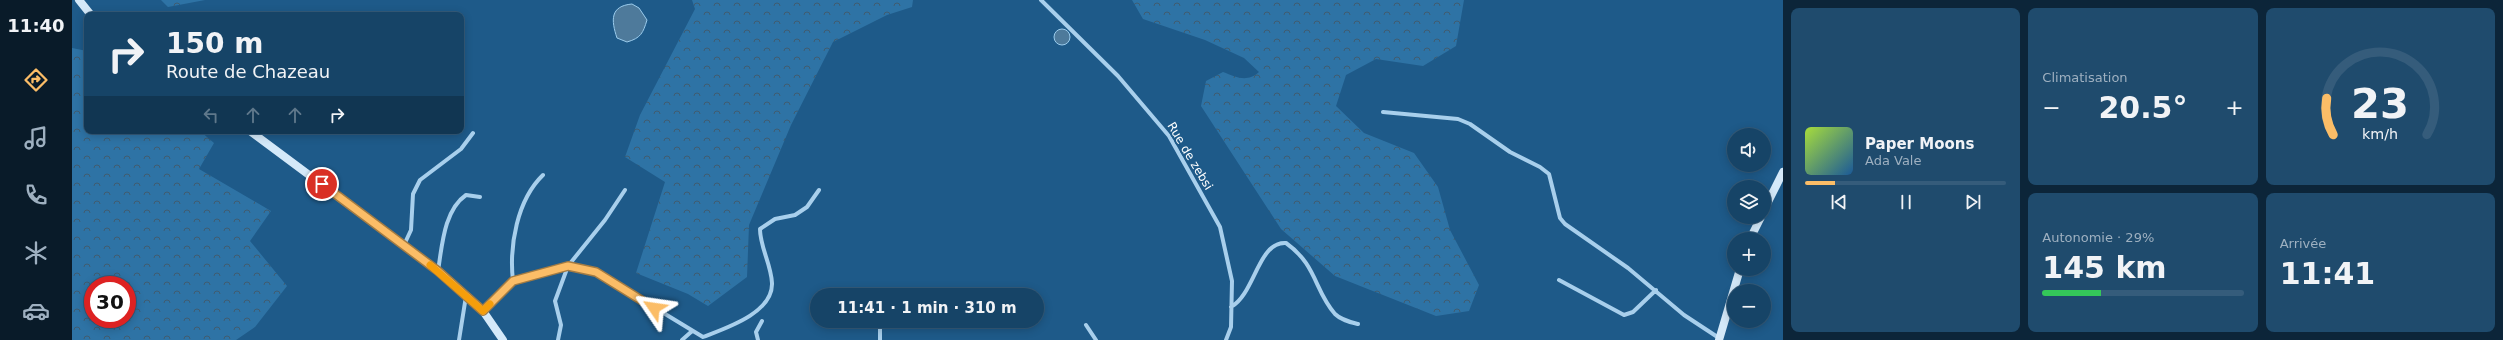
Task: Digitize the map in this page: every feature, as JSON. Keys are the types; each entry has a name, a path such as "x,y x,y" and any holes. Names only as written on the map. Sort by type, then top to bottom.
{"main road":[{"path":"79,0 89,12"},
{"path":"254,134 438,271 483,311 503,340"},
{"path":"1771,196 1783,172"},
{"path":"1719,339 1738,276"}],"street":[{"name":"Rue de zebsi","path":"1041,0 1118,76 1169,136 1220,227 1232,281 1231,327 1226,340"},
{"path":"1383,112 1458,119 1470,124 1510,152 1540,167 1549,174 1560,218 1565,224 1604,249 1656,290 1684,315 1719,339"},
{"path":"404,245 411,230 414,194 420,180 461,149 473,133"},
{"path":"513,281 510,259 526,197 534,184 543,175"},
{"path":"558,340 561,325 555,300 568,266 605,220 626,190"},
{"path":"483,311 513,281 568,266 596,272 691,332 704,337 748,318 765,302 772,284 760,240 760,229 775,219 796,215 807,207 819,190"},
{"path":"438,271 442,242 453,209 466,195 480,197"},
{"path":"1231,307 1242,300 1267,252 1274,245 1286,243 1298,251 1309,266 1336,315 1358,324"},
{"path":"1559,280 1624,314 1633,312 1656,290"},
{"path":"459,340 466,296"},
{"path":"758,340 756,332 762,321"},
{"path":"1086,324 1096,340"},
{"path":"880,328 880,340"},
{"path":"682,340 691,332"}],"green space":[{"path":"161,0 205,0 168,7"},
{"path":"692,0 913,0 912,7 887,15 833,42 791,125 749,225 747,277 708,306 688,294 636,273 665,182 625,157 640,115 695,9"},
{"path":"1132,0 1464,0 1456,46 1423,66 1376,59 1346,75 1336,106 1364,133 1414,153 1438,187 1450,230 1479,285 1469,311 1436,316 1335,276 1281,229 1201,106 1206,81 1223,72 1237,77 1246,78 1259,72 1244,58 1205,40 1143,19"},
{"path":"72,48 84,50 84,134 204,134 214,143 199,169 271,211 250,241 287,286 255,327 236,340 72,340"}],"shaded area":[{"path":"632,4 639,8 647,20 641,34 635,39 627,42 617,38 613,20 616,11 625,5"},
{"path":"1062,29 1068,31 1070,37 1068,43 1062,45 1056,43 1054,37 1056,31"}],"slow traffic":[{"path":"430,265 483,311 490,304"}],"route":[{"path":"322,184 438,271 483,311 513,281 568,266 596,272 654,308"}]}
